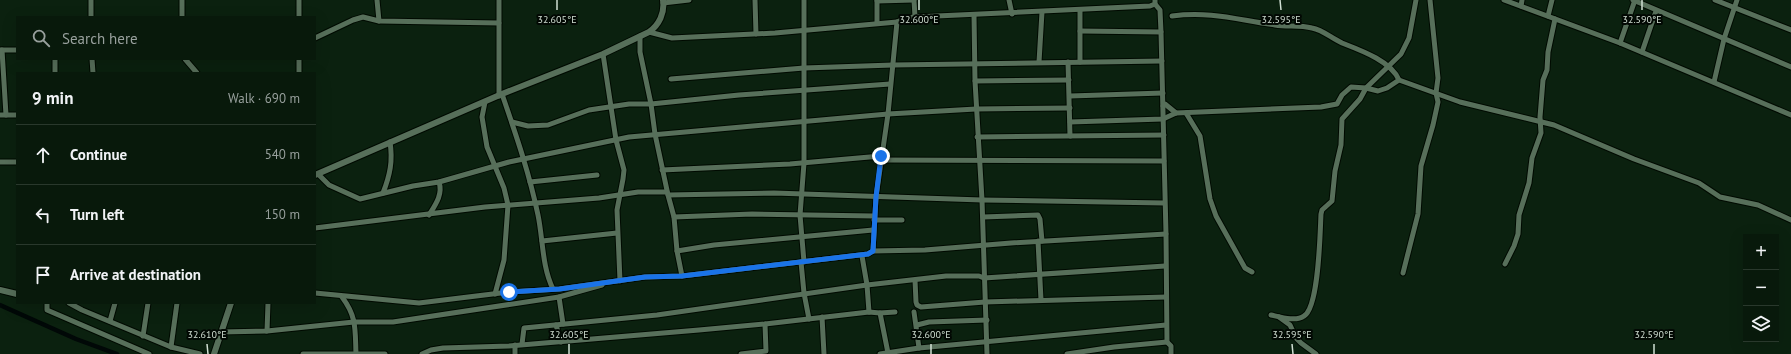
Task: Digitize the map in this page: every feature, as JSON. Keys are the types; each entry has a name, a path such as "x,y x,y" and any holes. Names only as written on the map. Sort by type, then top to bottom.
{"street":[{"path":"91,0 91,16"},
{"path":"182,0 182,16"},
{"path":"299,0 299,16"},
{"path":"377,0 379,21"},
{"path":"499,0 500,95 512,122 525,159 535,202 547,276 553,290"},
{"path":"690,0 663,1 659,21 655,28 603,54 500,95 316,174 329,185 356,198 365,198 413,186 439,182 525,159 616,140 655,134 888,114 976,109 1070,108"},
{"path":"755,0 756,34"},
{"path":"804,0 804,163 800,194 800,215 804,293 809,319"},
{"path":"877,23 877,1 914,0 915,17"},
{"path":"1009,0 1012,14"},
{"path":"1271,316 1297,319 1304,317 1310,312 1313,302 1321,214 1322,210 1332,201 1335,172 1341,145 1342,119 1360,99 1366,88 1401,54 1408,42 1416,0"},
{"path":"1403,273 1418,214 1421,166 1438,102 1436,93 1438,78 1430,0"},
{"path":"1504,0 1620,43 1791,115"},
{"path":"1521,6 1522,0"},
{"path":"1548,16 1552,0"},
{"path":"1620,43 1634,0 1656,11 1791,67"},
{"path":"1715,0 1791,30"},
{"path":"1714,82 1724,39 1737,0"},
{"path":"649,32 672,38 756,34 897,22 906,18 915,17 1012,14 1150,6 1155,2 1160,10 1166,234 1166,325 1167,342 1171,346 1171,354"},
{"path":"1080,10 1080,62"},
{"path":"1642,52 1656,11"},
{"path":"1039,62 1042,12"},
{"path":"1172,16 1191,13 1211,14 1277,26 1294,25 1312,28 1323,32 1341,43 1354,46 1396,73 1399,80 1460,102 1554,125 1699,183 1720,197 1758,206 1791,220"},
{"path":"974,15 974,62 977,137 983,218 984,278 988,342 987,354"},
{"path":"316,38 353,20 363,17 379,21 499,23"},
{"path":"1505,264 1518,234 1519,215 1529,183 1532,158 1541,133 1540,122 1543,80 1547,70 1548,52 1555,19"},
{"path":"873,251 876,197 888,114 897,22"},
{"path":"1080,31 1161,32"},
{"path":"640,36 640,52 651,104 662,170 674,216 677,251 682,276"},
{"path":"6,115 1,50 16,50"},
{"path":"603,54 616,140 624,170 624,179 619,195 617,233 620,281"},
{"path":"55,60 55,72"},
{"path":"92,60 93,72"},
{"path":"186,60 196,72"},
{"path":"299,60 299,72"},
{"path":"671,79 804,68 893,64 1162,61"},
{"path":"1068,62 1070,136"},
{"path":"975,81 1069,80"},
{"path":"1070,122 1163,119 1176,114 1186,113 1326,106 1337,104 1342,95 1352,88 1366,88 1378,91 1387,88 1399,80"},
{"path":"512,122 528,126 548,125 589,110 611,106 890,84"},
{"path":"1070,96 1163,93"},
{"path":"484,102 482,117 487,147 504,188 508,205 504,260 494,294"},
{"path":"1163,106 1165,104 1176,114"},
{"path":"1186,113 1200,136 1210,199 1216,216 1245,268 1252,272"},
{"path":"0,115 16,115"},
{"path":"977,137 1164,135"},
{"path":"383,193 391,169 392,156 390,142"},
{"path":"662,170 881,158 979,161 1031,160 1164,162"},
{"path":"0,162 16,162"},
{"path":"530,182 597,175"},
{"path":"430,215 440,197 441,188 439,182"},
{"path":"316,228 508,205 638,192 800,194 982,200 1164,203"},
{"path":"674,216 715,214 800,215 902,220"},
{"path":"983,218 1038,215 1040,218 1040,273 1042,300"},
{"path":"677,251 873,230"},
{"path":"542,241 617,233"},
{"path":"316,293 419,303 494,294 553,290 645,277 682,276 862,256 873,251 925,250 1040,241 1166,234"},
{"path":"862,256 867,285 869,312"},
{"path":"522,344 524,328 657,315 867,285 946,276 979,276 984,278 1040,273 1165,266"},
{"path":"915,280 916,302 919,306 985,302 1166,297"},
{"path":"221,332 267,331 354,322 393,322 559,297 608,283"},
{"path":"0,290 16,294"},
{"path":"342,296 352,312 356,354"},
{"path":"559,297 563,324"},
{"path":"46,304 47,310 149,354"},
{"path":"71,304 142,336 171,347 200,354"},
{"path":"110,322 115,304"},
{"path":"142,336 148,304"},
{"path":"171,347 177,304"},
{"path":"214,354 231,304"},
{"path":"267,331 268,304"},
{"path":"422,354 431,350 443,348 561,342 765,324 869,312 895,312"},
{"path":"914,312 919,348"},
{"path":"880,313 888,353"},
{"path":"1279,316 1290,325 1296,338 1316,354"},
{"path":"822,318 824,354"},
{"path":"917,325 929,322 987,320"},
{"path":"741,354 766,350 765,324"},
{"path":"556,325 561,342"},
{"path":"880,354 919,348 1166,325"},
{"path":"1067,354 1114,347 1167,342"},
{"path":"514,345 515,354"},
{"path":"303,354 385,354"}],"waterway":[{"path":"0,305 76,339 117,354"}],"route":[{"path":"509,292 560,289 645,277 682,276 862,256 868,254 873,251 873,230 878,172 881,156"}]}
